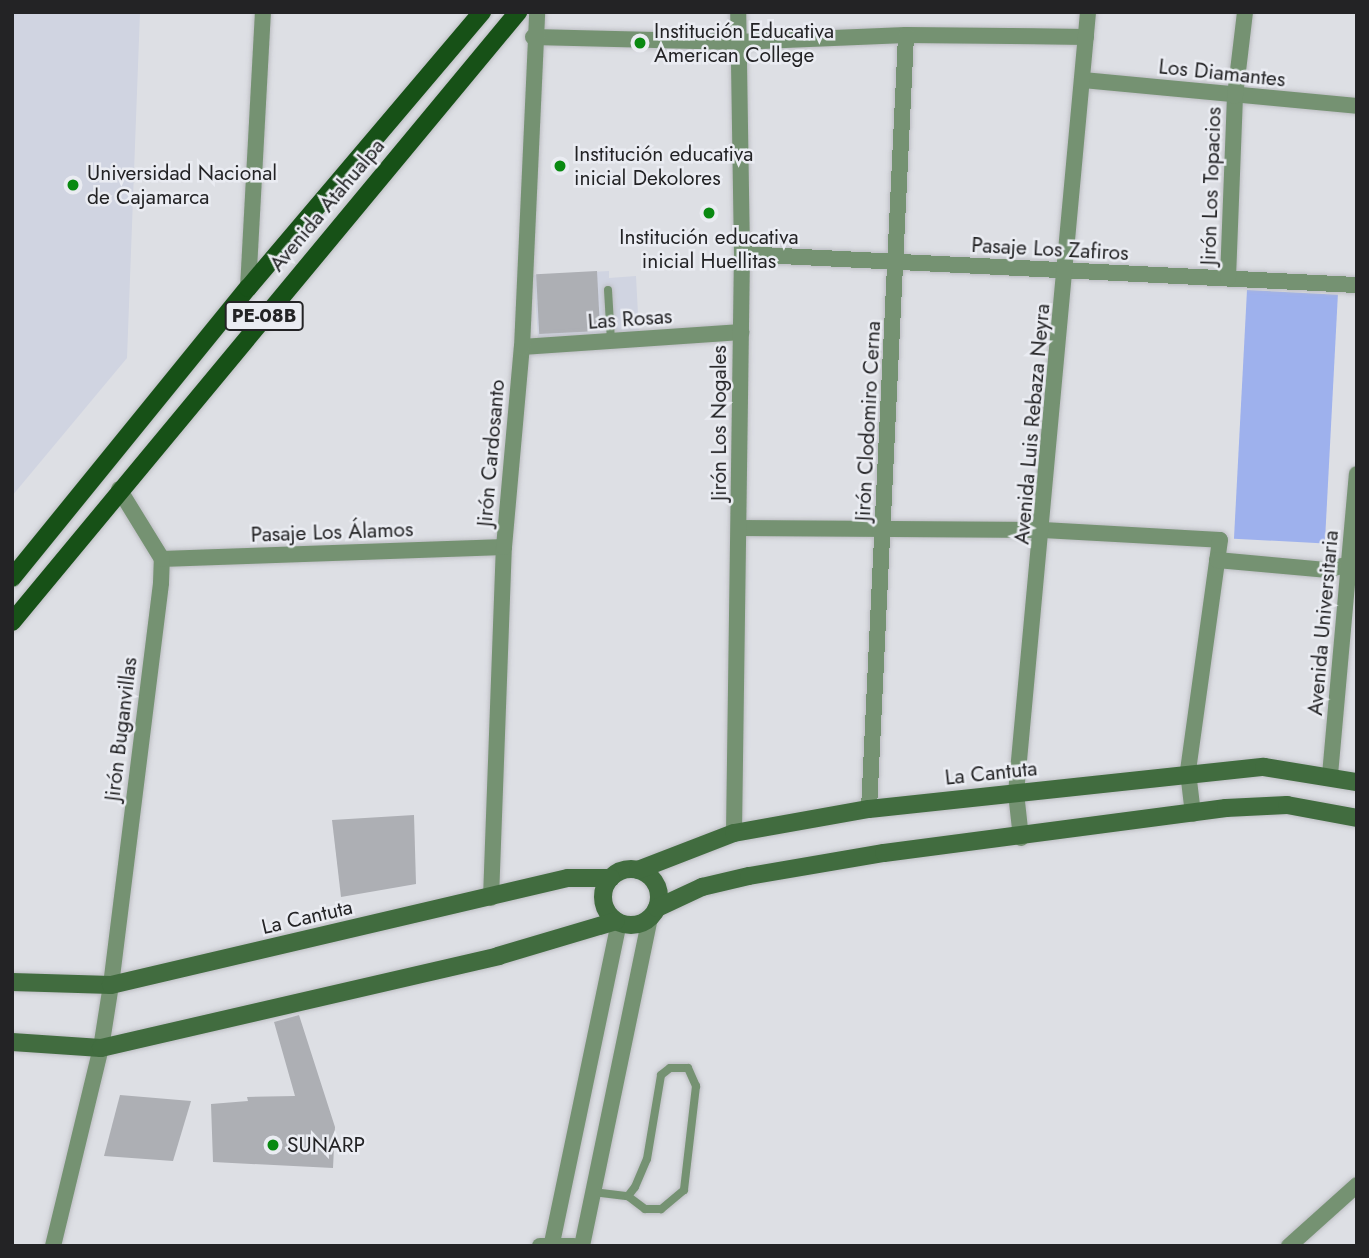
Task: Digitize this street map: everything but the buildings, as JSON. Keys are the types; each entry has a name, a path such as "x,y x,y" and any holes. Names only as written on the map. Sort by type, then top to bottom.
{"main road":[{"name":"Avenida Atahualpa","path":"12,578 248,288 482,12"},
{"name":"Avenida Atahualpa","path":"12,622 119,489 518,12"}],"street":[{"path":"248,288 263,12"},
{"name":"Jirón Cardosanto","path":"491,898 504,547 522,347 533,37 537,12"},
{"name":"Jirón Los Nogales","path":"734,834 742,254 738,12"},
{"name":"Avenida Luis Rebaza Neyra","path":"1021,838 1016,793 1068,270 1088,12"},
{"name":"Jirón Los Topacios","path":"1228,278 1235,96 1245,12"},
{"path":"533,37 737,42 905,35 1086,37"},
{"name":"Jirón Clodomiro Cerna","path":"869,809 897,262 905,35"},
{"name":"Los Diamantes","path":"1083,80 1357,106"},
{"name":"Pasaje Los Zafiros","path":"742,254 1357,285"},
{"name":"Las Rosas","path":"522,347 741,332"},
{"name":"Avenida Universitaria","path":"1330,775 1353,563 1357,474"},
{"path":"119,489 162,559"},
{"path":"739,528 1043,530 1220,540 1188,772 1193,814"},
{"name":"Pasaje Los Álamos","path":"162,559 504,547"},
{"name":"Jirón Buganvillas","path":"53,1246 101,1048 111,985 162,559"},
{"path":"1217,560 1326,570 1353,563"},
{"name":"La Cantuta","path":"12,982 111,985 568,878 611,878 619,872 638,870 734,834 869,809 1188,772 1264,768 1330,775 1357,782"},
{"path":"12,1042 101,1048 498,956 617,922 632,925 702,887 749,876 884,853 1021,838 1193,814 1287,805 1357,818"},
{"path":"582,1246 653,913 654,881 638,870"},
{"path":"574,1246 546,1245 617,922 604,905 611,878"},
{"path":"1289,1246 1357,1185"}],"lane":[{"path":"608,290 611,341"},
{"path":"593,1192 628,1196 645,1209 661,1209 684,1190 696,1086 688,1068 670,1068 661,1075 643,1172 628,1196"}],"shaded area":[{"name":"Universidad Nacional de Cajamarca","path":"12,12 140,12 127,358 12,496"},
{"path":"609,271 609,278 636,276 639,333 538,338 534,275"},
{"path":"1247,290 1338,295 1325,543 1234,539"}],"place":[{"name":"Institución Educativa American College","path":"640,43"},
{"name":"Institución educativa inicial Dekolores","path":"560,166"},
{"name":"Universidad Nacional de Cajamarca","path":"73,185"},
{"name":"Institución educativa inicial Huellitas","path":"709,213"},
{"name":"SUNARP","path":"273,1145"}]}
